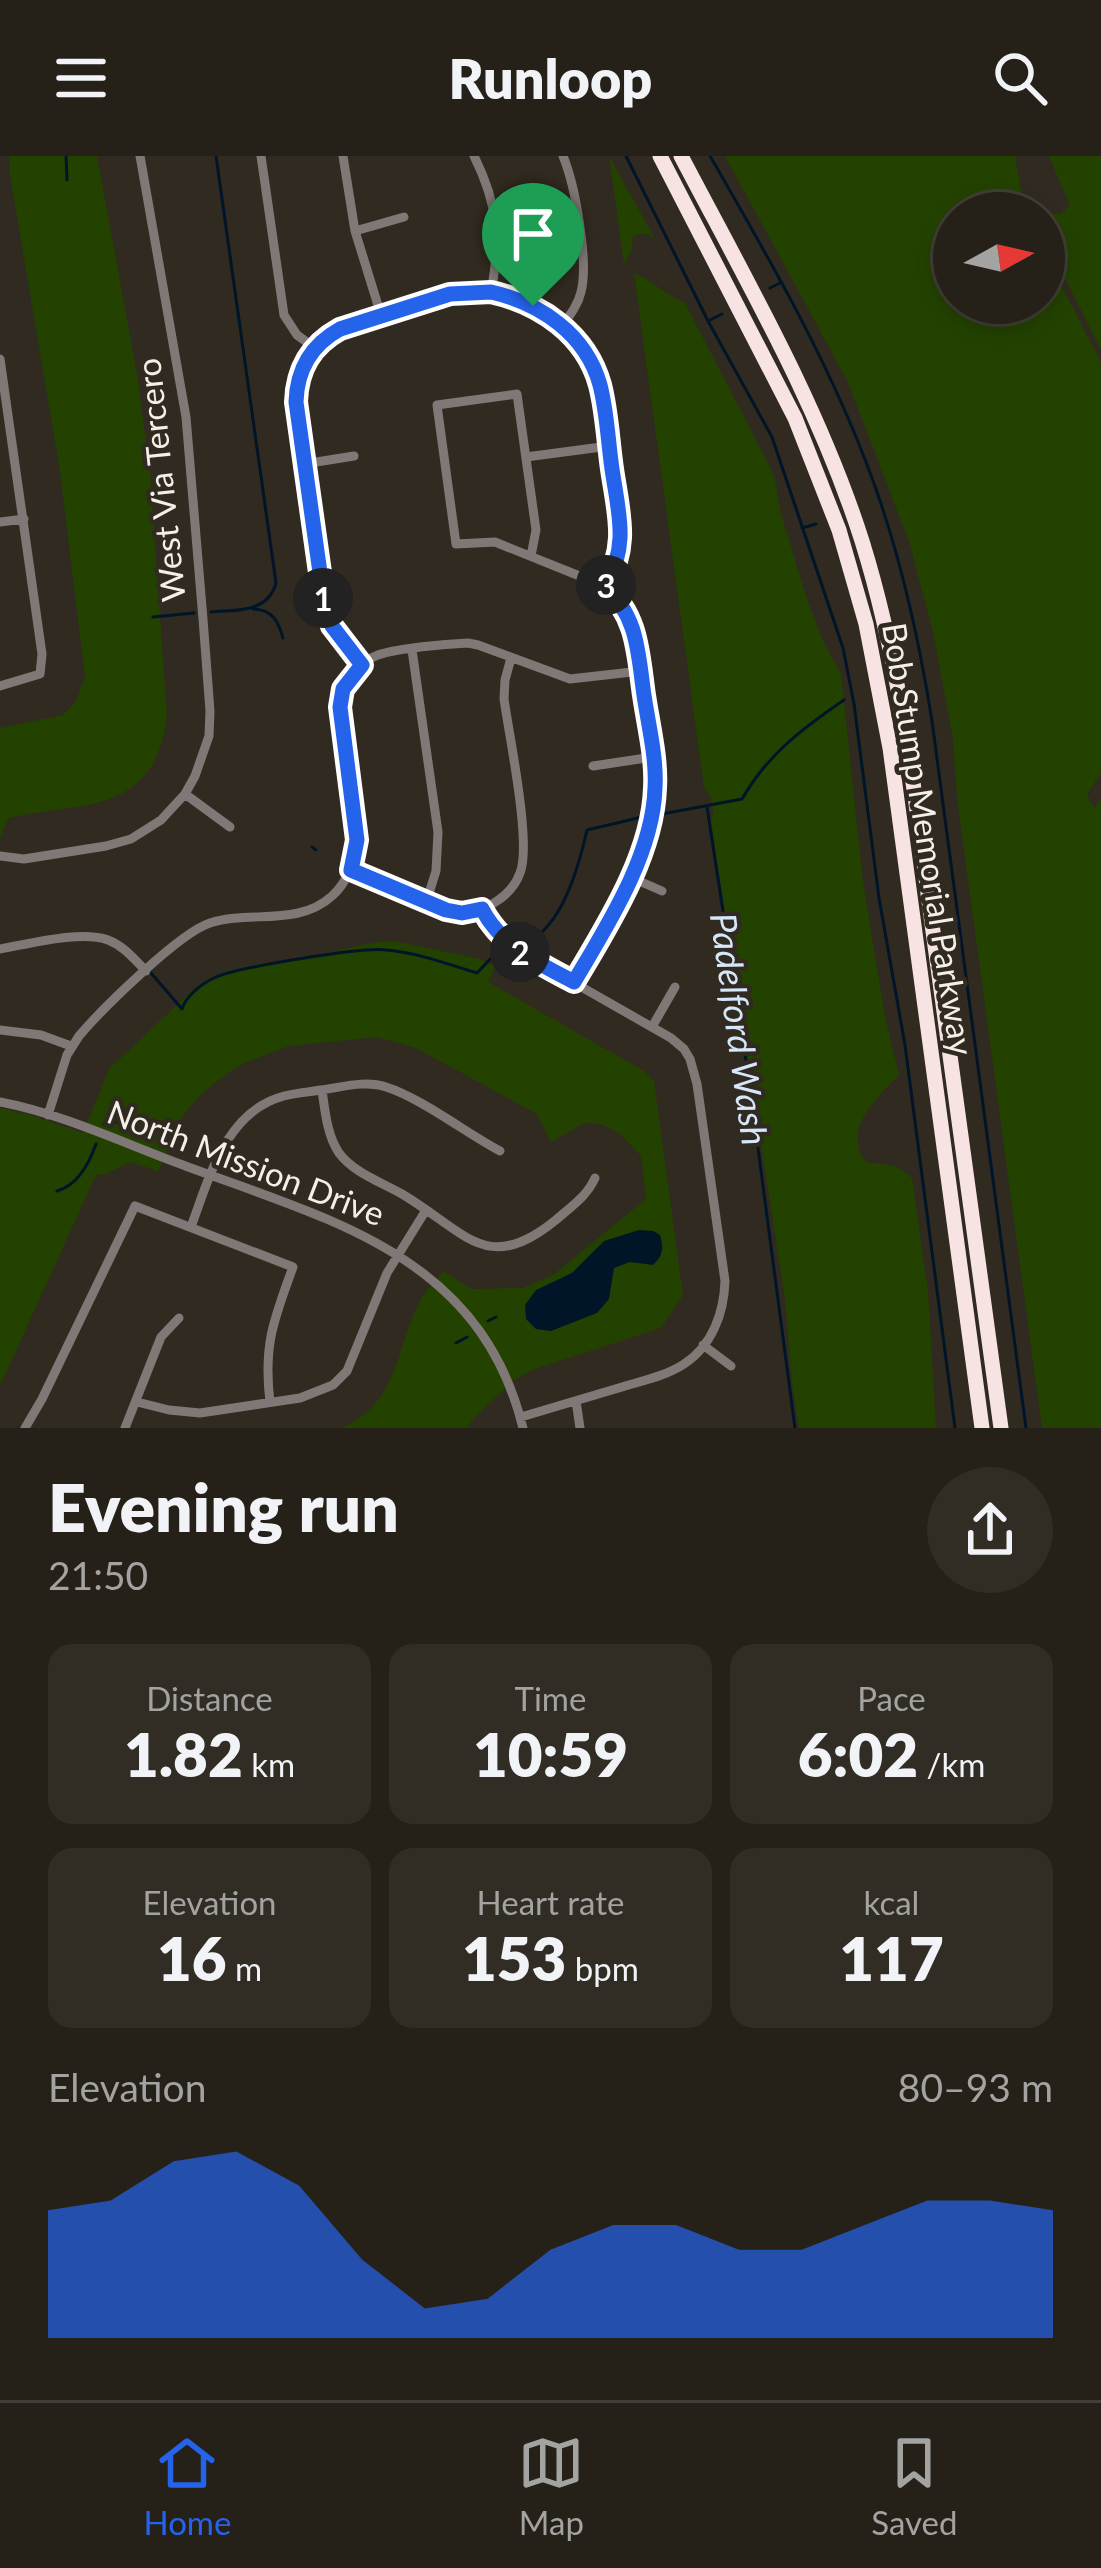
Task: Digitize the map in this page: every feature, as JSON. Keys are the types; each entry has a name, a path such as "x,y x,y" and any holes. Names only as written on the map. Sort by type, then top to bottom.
{"highway":[{"name":"Bob Stump Memorial Parkway","path":"660,156 795,418 839,530 866,624 885,719 982,1428"},
{"name":"Bob Stump Memorial Parkway","path":"681,156 820,430 861,538 884,620 909,752 1001,1428"}],"street":[{"name":"West Via Tercero","path":"140,156 186,417 210,711 201,764 185,794"},
{"path":"260,156 284,315 315,348"},
{"path":"343,156 355,231 381,315"},
{"path":"474,156 495,214 491,292"},
{"path":"562,326 580,296 584,268 572,181 563,156"},
{"path":"355,231 404,217"},
{"path":"362,665 327,616 296,390 302,367 324,338 381,315 450,294 491,292 533,306 562,326 583,349 597,376 621,538 617,563 605,588"},
{"path":"0,359 42,654 40,674 0,686"},
{"path":"531,556 536,530 517,394 437,405 456,544 495,542 605,588 622,603 632,623 656,781 651,821 607,927 574,982"},
{"path":"526,457 609,446"},
{"path":"304,464 354,456"},
{"path":"0,522 24,519"},
{"path":"49,1114 71,1046 183,937 221,920 297,914 315,908 334,894 351,870 357,840 340,707 343,689 362,665 383,653 478,644 570,679 640,671"},
{"path":"412,650 438,832 436,871 426,903"},
{"path":"351,870 454,912 482,909 513,884 520,873 524,838 503,699 511,658"},
{"path":"593,766 652,758"},
{"path":"0,856 24,860 131,839 161,820 185,794 230,827"},
{"path":"630,877 662,891"},
{"path":"482,909 505,942 652,1027 691,1059 725,1281 718,1323 684,1365 522,1423"},
{"path":"0,949 99,938 123,949 146,971"},
{"path":"652,1027 675,987"},
{"path":"0,1030 41,1035 71,1046"},
{"path":"191,1227 224,1146 246,1116 281,1096 365,1084 389,1088 500,1150"},
{"path":"322,1090 332,1142 343,1158 473,1241 494,1248 533,1238 579,1201 595,1178"},
{"name":"North Mission Drive","path":"0,1102 49,1114 356,1230 398,1253 441,1287 472,1323 493,1353 522,1423"},
{"path":"25,1428 135,1205 293,1267 268,1341 270,1402"},
{"path":"136,1402 200,1413 270,1402 333,1385 347,1371 383,1281 426,1210"},
{"path":"125,1428 161,1337 179,1318"},
{"path":"703,1345 731,1366"},
{"path":"576,1401 580,1428"}],"green space":[{"path":"9,156 97,156 150,472 167,716 160,748 148,772 131,788 88,805 8,818 0,839 0,728 63,715 75,703 85,677 60,471"},
{"path":"609,156 655,239 645,233 633,236 624,264"},
{"path":"725,156 1015,156 1021,192 933,192 933,324 1065,324 1065,292 1101,363 1101,773 1087,794 1094,808 1101,799 1101,1428 1042,1428 953,739 933,632 909,541 847,380"},
{"path":"1049,156 1101,156 1101,350 1065,279 1065,210 1070,205"},
{"path":"634,273 685,303 774,475 807,599 841,674 863,882 899,1075 865,1115 859,1150 866,1162 896,1166 912,1178 928,1292 936,1428 799,1428 785,1298 711,822 712,803 704,787"},
{"path":"394,941 480,959 495,967 488,982 654,1081 683,1295 661,1328 532,1370 514,1380 468,1428 342,1428 361,1417 385,1389 420,1301 444,1271 471,1289 523,1288 553,1275 646,1199 641,1156 619,1133 601,1124 584,1123 551,1142 537,1114 416,1048 376,1037 289,1046 247,1062 200,1095 183,1115 158,1171 130,1162 96,1175 0,1386 0,1108 83,1133 109,1069 196,987 239,968"}],"water":[{"path":"639,1230 660,1235 661,1255 653,1265 630,1262 614,1268 609,1299 597,1313 551,1331 536,1329 526,1319 525,1305 536,1290 572,1273 604,1241"}],"waterway":[{"path":"66,156 67,180"},
{"path":"211,612 259,605 276,583 216,156"},
{"path":"626,156 772,437 843,648 905,1045 955,1428"},
{"path":"710,156 838,395 882,508 908,598 932,721 1026,1428"},
{"path":"770,288 780,283"},
{"path":"708,321 722,314"},
{"path":"802,528 816,524"},
{"path":"253,609 273,617 283,638"},
{"path":"153,617 194,613"},
{"name":"Padelford Wash","path":"662,814 742,799 787,744 844,700"},
{"name":"Padelford Wash","path":"707,807 795,1428"},
{"path":"527,942 560,909 587,830 642,817"},
{"path":"312,847 316,850"},
{"path":"151,973 182,1009 195,991 214,978 272,964 387,950 477,973 497,952"},
{"path":"104,1124 111,1120 127,1125"},
{"path":"57,1191 82,1173 96,1144"},
{"path":"488,1321 496,1317"},
{"path":"456,1343 467,1337"}],"route":[{"path":"491,292 533,306 578,342 600,385 621,538 617,563 605,588 622,603 634,631 656,781 646,842 607,927 574,982 505,942 482,909 446,910 351,870 357,840 340,707 343,689 362,665 327,616 296,402 298,377 307,358 324,338 340,329 450,294 491,292"}]}
